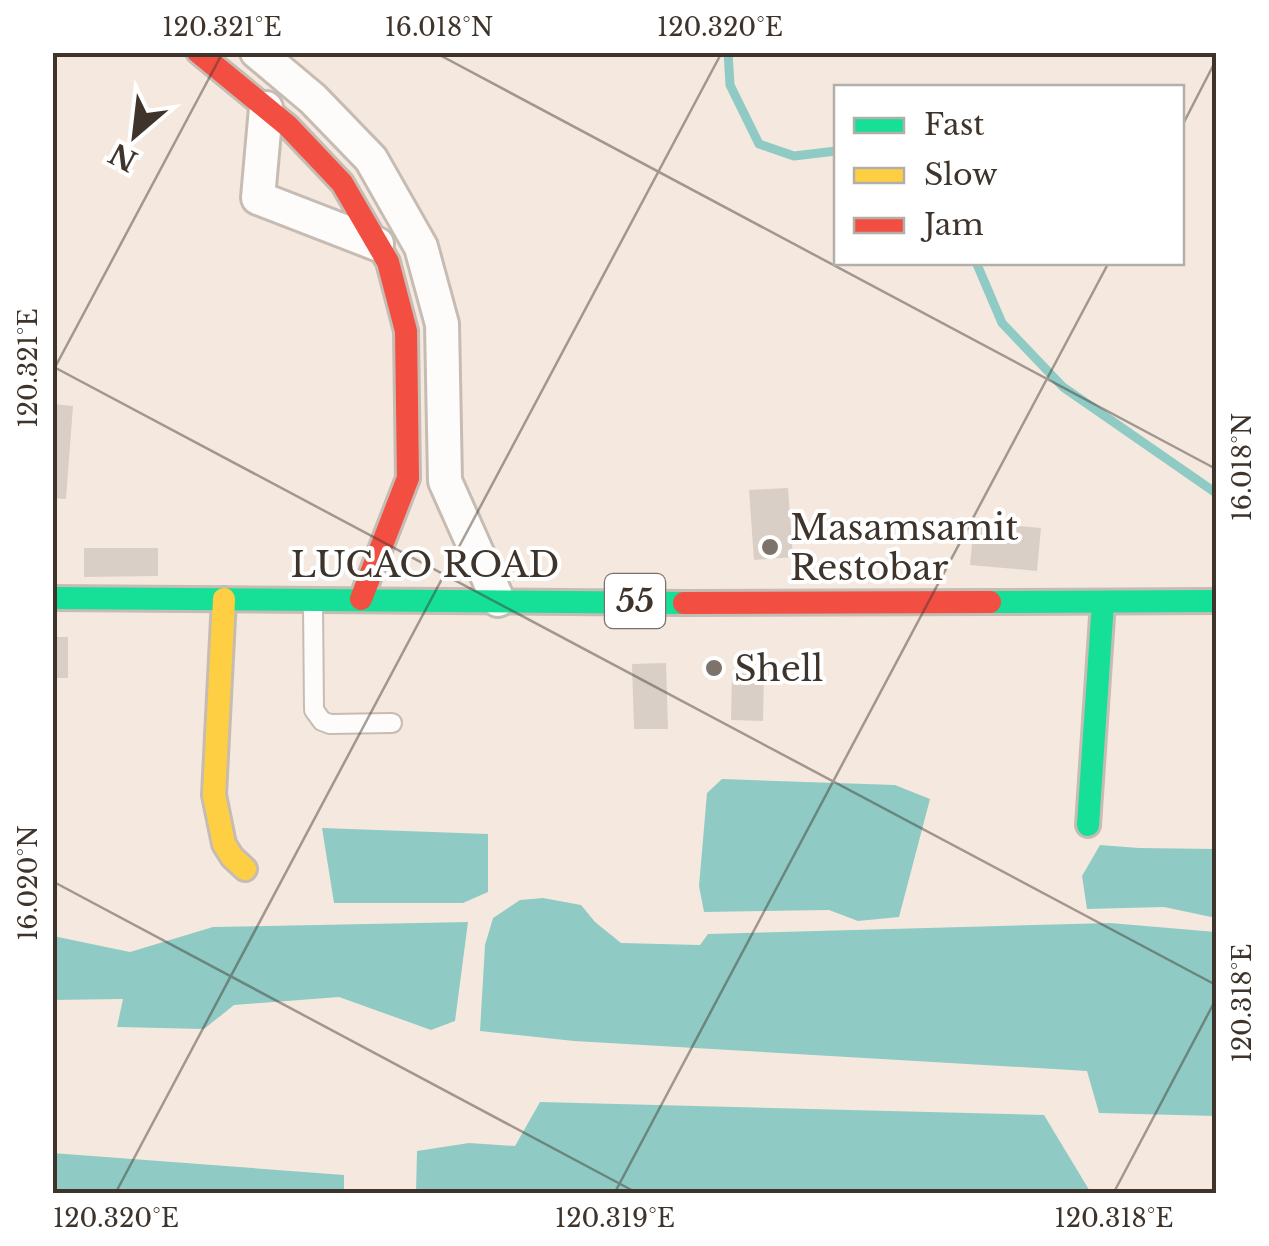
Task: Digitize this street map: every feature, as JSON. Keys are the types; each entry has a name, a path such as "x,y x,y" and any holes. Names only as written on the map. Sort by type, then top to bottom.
{"main road":[{"path":"198,52 277,117 342,182 388,262 406,331 408,478 361,599"},
{"name":"LUCAO ROAD","path":"52,598 1216,601"},
{"path":"224,598 214,795 224,844 245,869"},
{"path":"1088,825 1103,602"}],"street":[{"path":"257,52 313,99 371,160 421,247 442,324 446,481 498,600"},
{"path":"313,99 277,117 258,198 377,244"},
{"path":"408,478 446,481"}],"lane":[{"path":"313,599 314,710 322,721 330,724 392,723"}],"water":[{"path":"722,779 895,785 930,799 899,917 858,921 829,910 704,912 699,886 707,793"},
{"path":"322,828 488,834 488,892 463,903 334,903"},
{"path":"1100,845 1216,849 1216,918 1164,907 1087,909 1082,876"},
{"path":"543,898 581,905 621,943 700,945 708,934 1110,923 1216,932 1216,1116 1099,1113 1087,1071 574,1041 480,1031 485,945 493,918 520,900"},
{"path":"468,922 455,1021 431,1030 339,997 234,1005 204,1029 117,1027 123,999 53,1000 53,936 130,952 213,927"},
{"path":"540,1102 1044,1115 1091,1193 416,1193 417,1151 469,1143 515,1146"},
{"path":"52,1153 344,1175 344,1193 53,1193"}],"building":[{"path":"52,404 73,406 66,499 52,498"},
{"path":"788,488 793,557 754,560 749,490"},
{"path":"974,522 1041,528 1037,571 970,565"},
{"path":"84,548 158,548 158,576 84,577"},
{"path":"52,637 68,637 68,678 52,678"},
{"path":"666,663 668,729 634,729 632,664"},
{"path":"732,673 764,674 763,721 731,720"}],"waterway":[{"path":"728,52 730,85 759,144 794,156 834,151"},
{"path":"977,265 1002,323 1063,387 1216,493"}],"traffic: fast":[{"path":"52,598 684,603"},
{"path":"990,602 1216,601"},
{"path":"1088,825 1103,602"}],"traffic: slow":[{"path":"224,599 214,795 224,844 245,869"}],"traffic: jam":[{"path":"198,52 288,126 342,183 388,262 406,331 408,478 361,599"},
{"path":"684,603 990,602"}],"place":[{"name":"Masamsamit Restobar","path":"770,547"},
{"name":"Shell","path":"714,668"}]}
